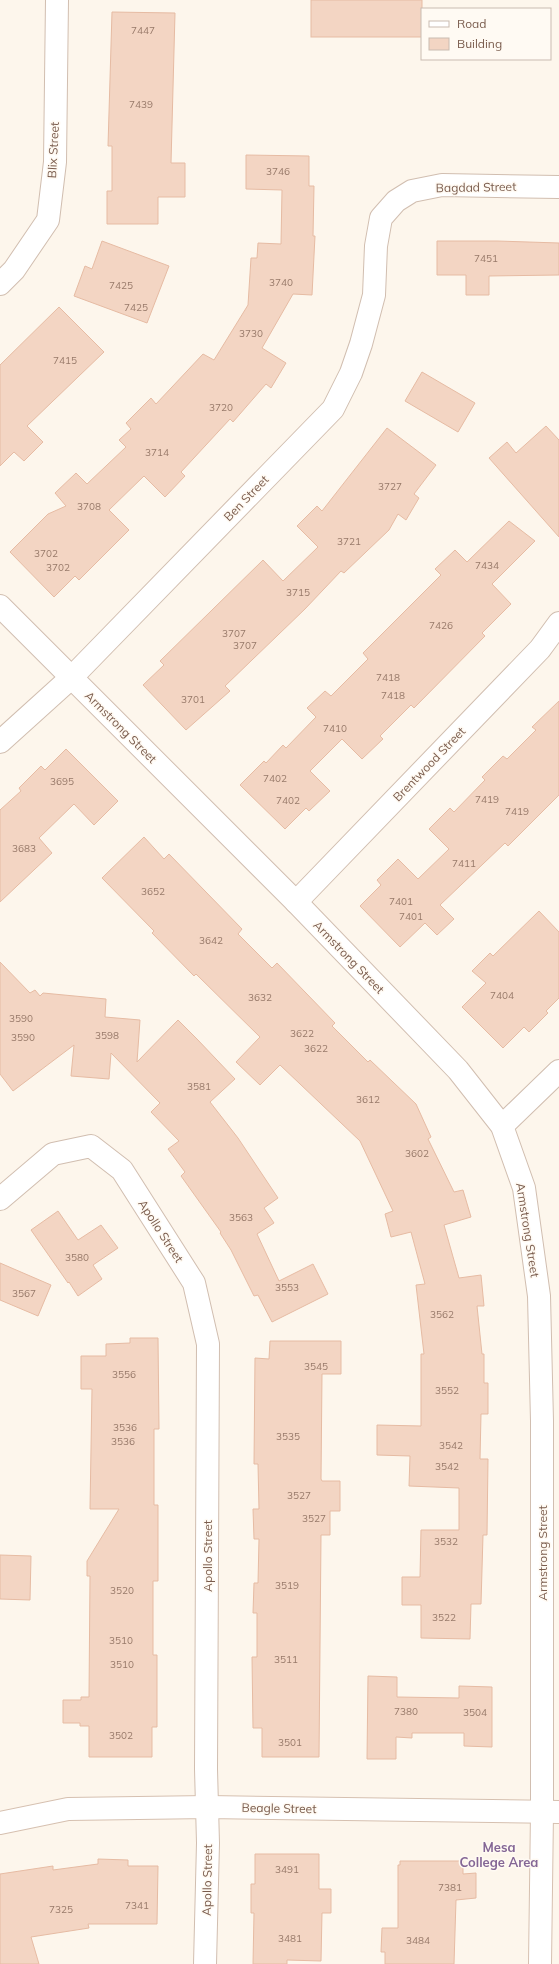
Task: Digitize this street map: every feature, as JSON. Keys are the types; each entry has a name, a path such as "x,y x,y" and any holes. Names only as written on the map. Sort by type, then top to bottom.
{"street":[{"name":"Blix Street","path":"0,284 14,270 48,220 54,162 56,0"},
{"name":"Bagdad Street","path":"396,201 412,191 442,185 559,187"},
{"name":"Ben Street","path":"0,742 72,677 333,409 351,373 361,344 374,295 376,246 381,218 396,201"},
{"name":"Armstrong Street","path":"0,606 296,902 458,1070 502,1126 524,1188 539,1296 550,1812 540,1964"},
{"name":"Brentwood Street","path":"296,902 540,649 559,623"},
{"path":"502,1126 559,1071"},
{"name":"Apollo Street","path":"0,1199 53,1154 91,1146 122,1170 194,1283 208,1344 206,1761 208,1807 205,1964"},
{"name":"Beagle Street","path":"0,1823 68,1810 208,1807 550,1812"}],"building":[{"path":"311,0 422,0 421,37 311,37"},
{"path":"112,12 175,13 171,163 185,163 185,197 158,197 158,224 107,224 107,191 112,191 112,146 108,146"},
{"path":"246,155 309,156 309,186 314,186 313,236 315,236 312,295 293,294 262,348 286,363 271,388 266,384 233,422 230,419 181,472 185,476 165,497 144,476 109,510 129,530 79,580 75,576 54,597 10,552 48,514 66,506 55,493 76,473 87,484 126,447 119,440 131,429 126,423 151,398 156,404 203,354 214,360 248,305 251,258 257,258 258,243 281,244 282,190 246,189"},
{"path":"102,241 169,266 147,323 74,296 85,266 92,269"},
{"path":"437,241 559,243 559,275 489,276 489,295 466,295 466,275 437,275"},
{"path":"59,307 104,352 27,426 43,442 24,461 14,452 0,466 0,365"},
{"path":"422,372 475,403 458,432 405,401"},
{"path":"546,426 559,440 559,537 489,458 507,442 516,453"},
{"path":"387,428 436,465 414,494 419,498 406,520 398,514 389,530 344,573 341,571 305,609 225,686 230,691 186,730 143,685 164,665 160,661 263,560 283,581 318,547 297,526 317,506 322,511"},
{"path":"509,521 535,541 492,584 511,604 482,633 485,636 414,708 411,705 380,736 383,739 362,759 342,739 310,771 330,791 309,811 306,808 285,829 240,785 264,761 266,763 283,745 286,748 316,717 307,708 325,691 331,696 368,659 363,653 441,575 435,569 455,550 467,562"},
{"path":"559,701 559,795 508,846 505,843 440,905 454,919 437,935 425,923 400,947 360,906 381,885 377,880 398,859 418,879 449,849 429,829 450,808 454,812 485,780 482,777 503,756 507,759 536,730 532,727"},
{"path":"66,749 118,801 94,825 74,804 39,838 52,853 0,902 0,810 21,791 19,788 41,766 45,770"},
{"path":"144,837 164,859 169,854 242,929 238,934 272,968 277,963 335,1023 332,1026 368,1062 370,1060 416,1104 431,1137 428,1139 454,1192 463,1190 471,1217 444,1225 459,1278 481,1275 484,1306 477,1306 482,1354 484,1354 484,1383 488,1383 488,1414 481,1414 480,1459 488,1459 487,1535 483,1535 481,1604 471,1604 470,1639 421,1638 421,1605 402,1605 402,1577 420,1577 421,1530 459,1530 459,1488 409,1486 410,1456 377,1455 377,1425 421,1426 421,1354 424,1354 416,1285 425,1284 411,1232 391,1237 385,1214 393,1211 360,1141 280,1065 260,1085 236,1062 260,1037 196,974 194,976 152,933 154,931 102,878"},
{"path":"539,911 559,932 559,998 546,1011 548,1013 529,1032 524,1027 503,1048 462,1007 486,983 472,971 490,953 493,956"},
{"path":"0,962 30,993 35,990 40,996 43,993 106,999 105,1017 140,1020 137,1062 178,1020 197,1039 235,1079 210,1102 238,1138 278,1198 264,1208 274,1223 257,1234 279,1281 313,1264 328,1294 272,1322 258,1295 254,1296 231,1250 220,1233 221,1232 181,1176 185,1172 168,1149 179,1141 151,1112 160,1103 111,1053 109,1079 71,1076 74,1045 13,1091 0,1074"},
{"path":"58,1211 78,1240 101,1225 118,1248 93,1265 102,1279 78,1296 31,1230"},
{"path":"0,1263 51,1285 38,1316 0,1300"},
{"path":"130,1338 158,1338 159,1429 154,1429 154,1505 158,1505 158,1581 153,1581 153,1655 157,1655 157,1727 152,1727 152,1757 89,1757 89,1726 80,1726 80,1723 63,1723 63,1700 81,1700 81,1697 89,1697 90,1576 87,1576 87,1561 119,1509 90,1509 92,1389 81,1389 81,1356 106,1356 106,1344 130,1343"},
{"path":"270,1341 341,1341 341,1374 322,1374 321,1479 322,1481 340,1481 340,1511 330,1511 330,1535 321,1535 319,1757 262,1757 262,1728 253,1728 252,1657 257,1657 257,1613 253,1613 254,1583 258,1583 259,1539 254,1539 253,1509 259,1509 258,1464 254,1464 255,1358 269,1359"},
{"path":"0,1555 31,1556 30,1600 0,1599"},
{"path":"368,1676 397,1677 397,1697 459,1698 459,1686 492,1687 492,1747 464,1746 464,1733 412,1733 412,1738 396,1737 396,1759 367,1759"},
{"path":"255,1854 319,1854 319,1889 331,1889 331,1913 322,1913 321,1961 287,1960 287,1964 253,1964 254,1913 251,1913 251,1884 255,1884"},
{"path":"98,1859 128,1860 128,1866 158,1866 157,1924 88,1924 89,1928 31,1937 39,1964 0,1964 0,1874 53,1866 53,1870 98,1864"},
{"path":"400,1861 463,1861 463,1874 476,1873 476,1898 456,1900 454,1964 385,1964 385,1952 381,1952 382,1928 398,1928 398,1865 400,1865"}],"district":[{"name":"Mesa College Area","path":"499,1854"}]}
